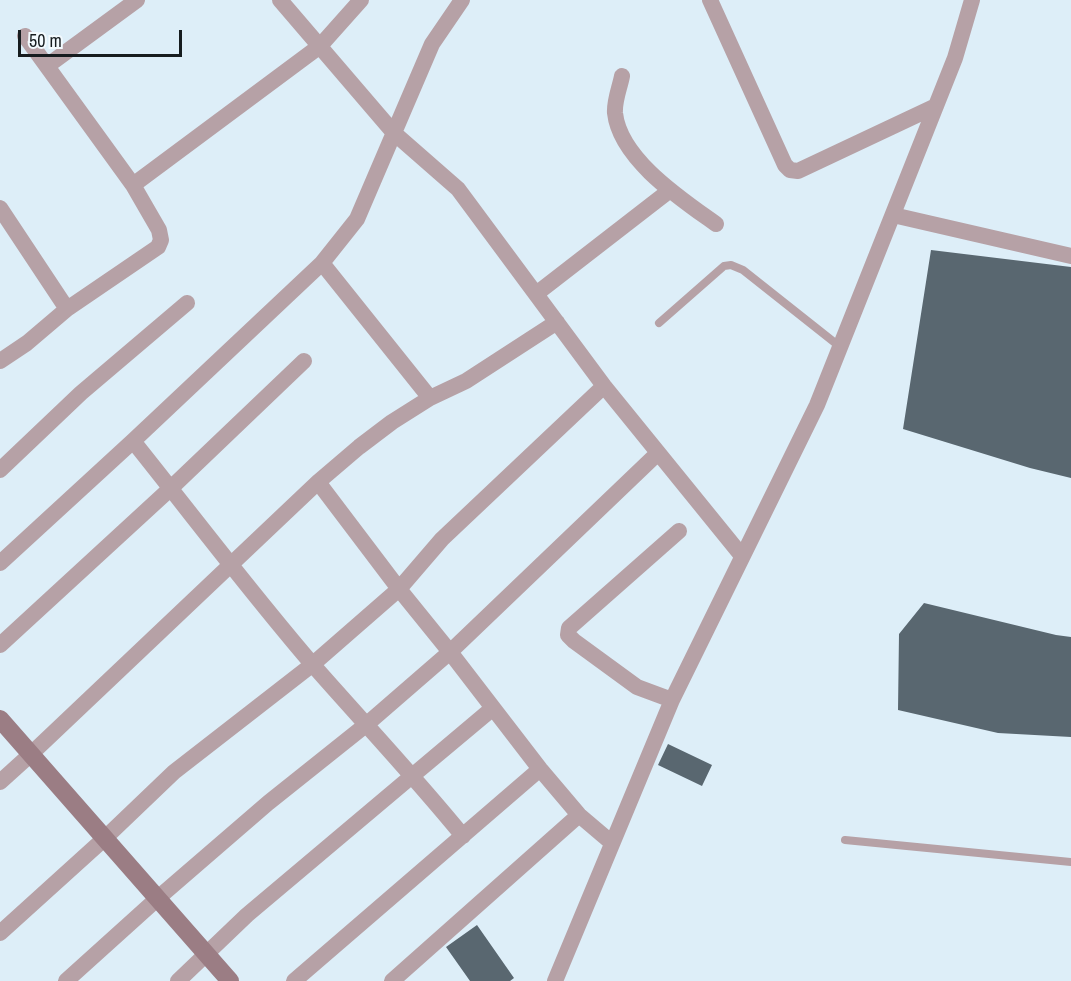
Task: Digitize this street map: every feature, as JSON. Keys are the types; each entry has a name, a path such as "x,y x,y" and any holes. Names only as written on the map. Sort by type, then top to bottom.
{"street":[{"path":"47,66 137,0"},
{"path":"280,0 394,133 458,189 604,387 742,556"},
{"path":"133,185 320,46 361,0"},
{"path":"0,563 134,441 322,262 357,219 432,44 462,0"},
{"path":"710,0 785,165 790,170 798,171 936,106"},
{"path":"555,981 672,699 817,405 955,58 972,0"},
{"path":"0,361 27,343 67,309 158,247 161,240 159,230 133,185 25,36"},
{"path":"622,76 615,110 617,126 622,138 637,158 669,191 716,224"},
{"path":"536,294 669,191"},
{"path":"0,208 67,309"},
{"path":"893,215 1071,256"},
{"path":"322,262 429,398"},
{"path":"0,470 81,393 187,303"},
{"path":"0,782 318,482 392,422 429,398 466,381 557,322"},
{"path":"0,645 171,488 304,361"},
{"path":"0,933 174,772 313,664 399,589 442,538 604,387"},
{"path":"134,441 230,564 313,664 463,836"},
{"path":"66,981 268,803 367,724 450,652 658,453"},
{"path":"318,482 540,769 579,815 612,843"},
{"path":"672,699 637,687 568,635 569,628 679,531"},
{"path":"178,981 247,915 493,708"},
{"path":"0,719 230,981"},
{"path":"294,981 540,769"},
{"path":"392,981 579,815"}],"lane":[{"path":"658,323 724,266 731,265 743,270 840,346"},
{"path":"845,840 1071,862"}],"building":[{"path":"931,250 1071,267 1071,478 1030,468 903,429"},
{"path":"924,603 1071,637 1071,737 998,733 898,710 899,634"},
{"path":"668,744 712,765 702,786 658,765"},
{"path":"477,925 514,978 510,981 470,981 446,947"}]}
